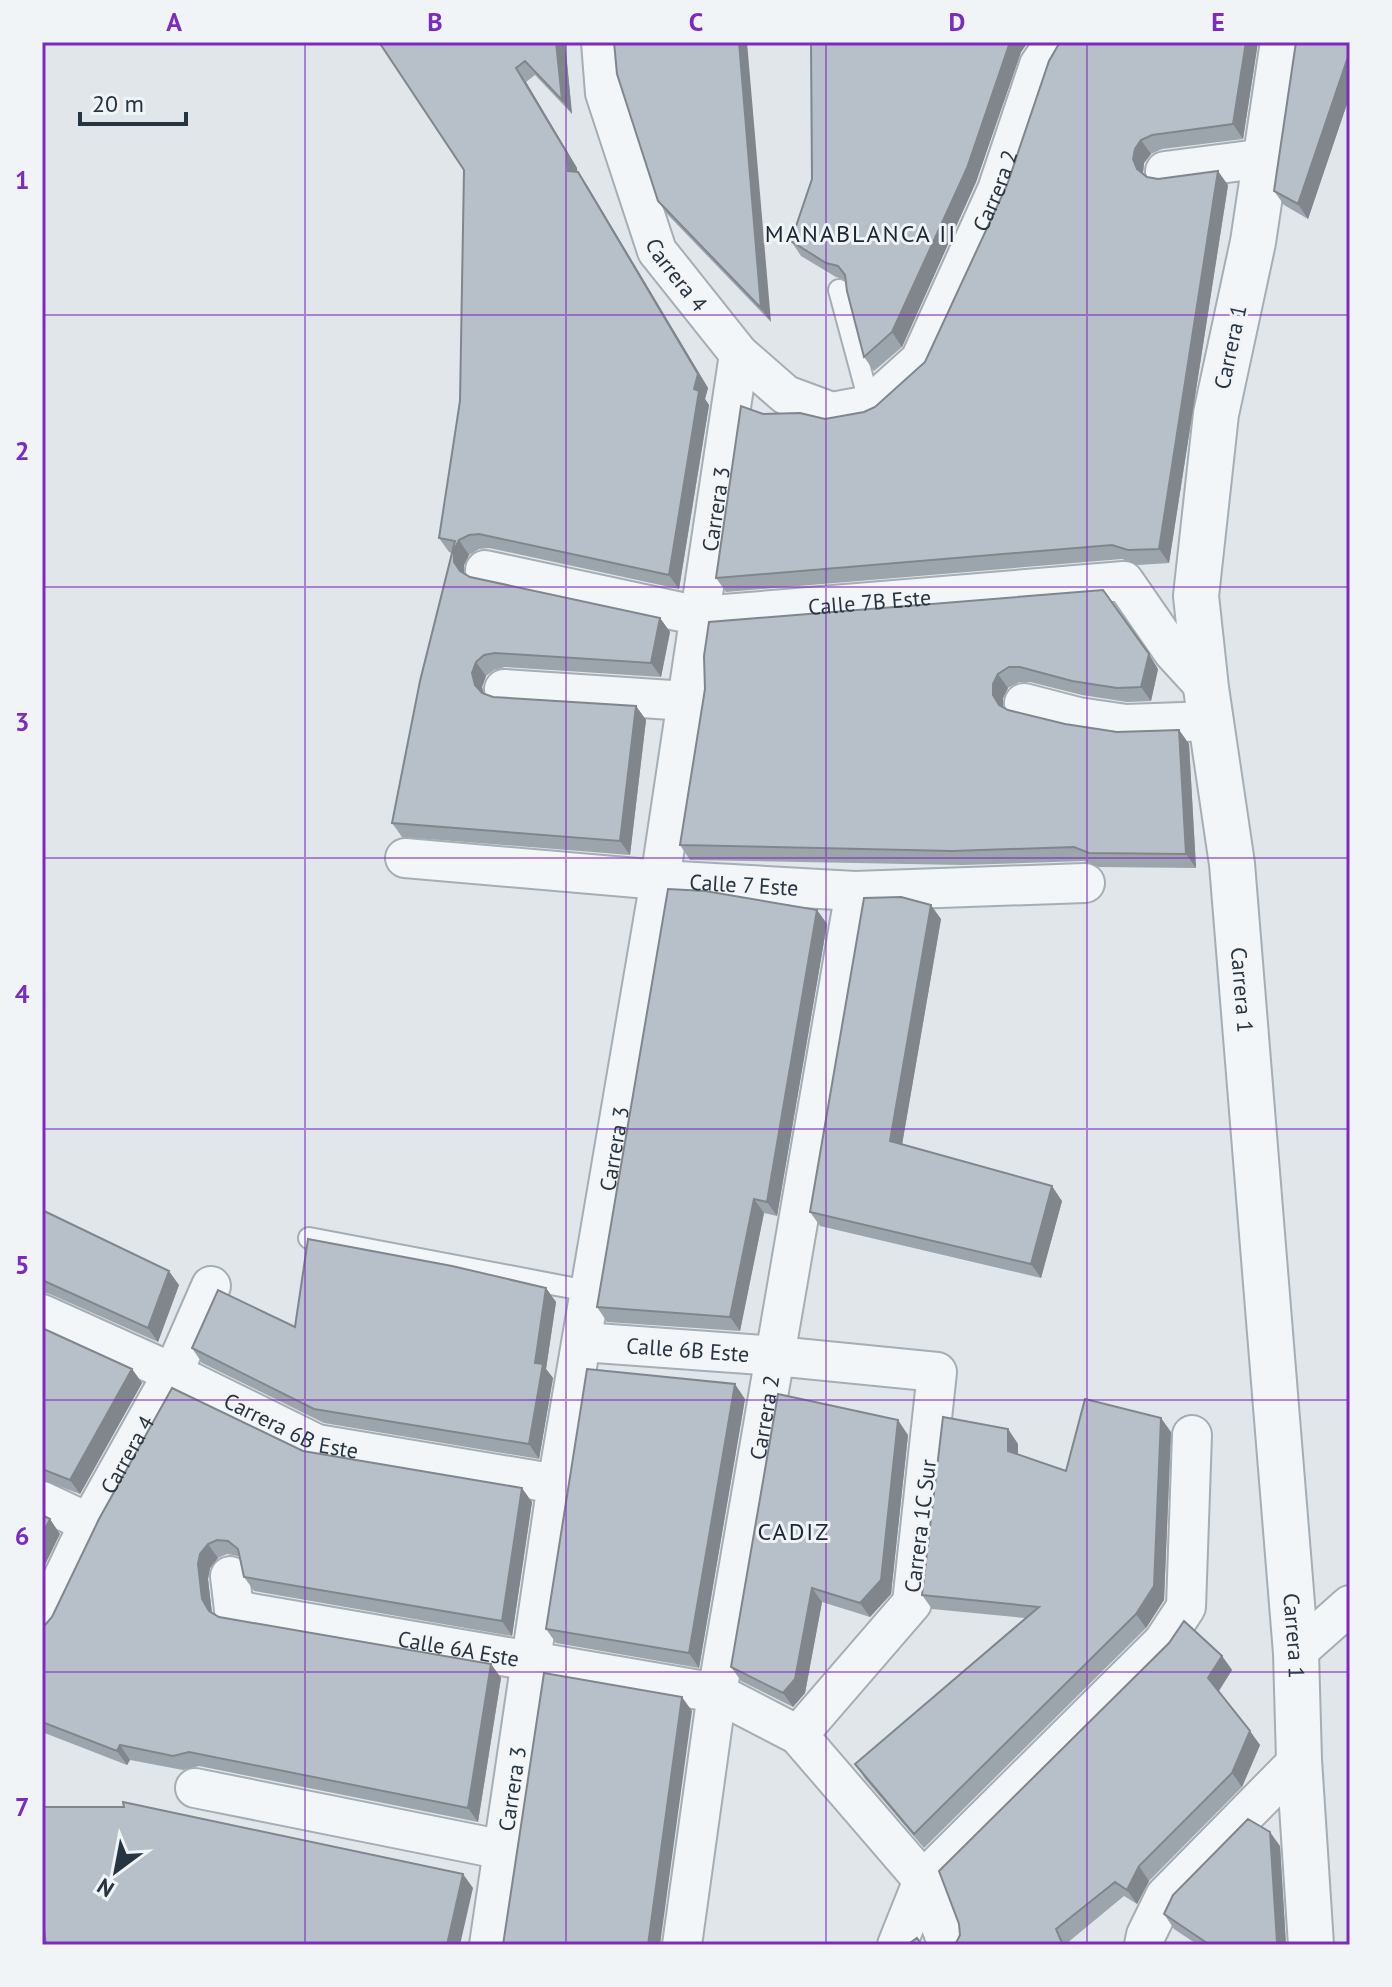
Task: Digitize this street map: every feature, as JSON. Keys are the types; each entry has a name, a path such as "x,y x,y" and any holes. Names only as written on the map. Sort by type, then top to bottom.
{"street":[{"name":"Carrera 4","path":"601,42 605,93 657,251 739,354 786,395 832,412 869,405"},
{"name":"Carrera 2","path":"869,405 920,360 997,190 1039,65 1055,42"},
{"name":"Carrera 1","path":"1283,42 1253,242 1214,429 1196,596 1232,864 1296,1653 1299,1760 1311,1945"},
{"path":"1165,171 1266,158"},
{"name":"Carrera 3","path":"489,1945 557,1484 660,880 739,354"},
{"name":"Calle 7B Este","path":"485,570 700,616 1124,581 1209,705"},
{"path":"504,689 687,701"},
{"path":"1024,703 1078,717 1126,724 1209,705"},
{"name":"Calle 7 Este","path":"405,858 660,880 855,891 1085,883"},
{"name":"Carrera 2","path":"682,1945 717,1693 855,891"},
{"name":"Carrera 4","path":"42,1622 89,1523 173,1373 211,1286"},
{"name":"Carrera 6B Este","path":"42,1314 173,1373 317,1444 557,1484"},
{"name":"Calle 6B Este","path":"582,1342 937,1372"},
{"name":"Carrera 1C Sur","path":"798,1735 912,1603 937,1372"},
{"path":"897,1945 923,1880 1163,1642 1186,1607 1192,1435"},
{"path":"42,1501 89,1523"},
{"name":"Calle 6A Este","path":"230,1576 234,1610 717,1693 798,1735"},
{"path":"1296,1653 1350,1605"},
{"path":"798,1735 923,1880 948,1945"},
{"path":"1144,1945 1165,1896 1299,1760"},
{"path":"195,1788 504,1850"}],"lane":[{"path":"839,290 869,405"},
{"path":"309,1238 588,1291"}],"building":[{"path":"379,42 556,42 562,100 525,61 516,68 567,153 568,171 578,172 698,374 694,389 699,391 669,575 479,534 459,540 454,550 454,562 460,571 470,577 660,618 651,663 495,653 484,655 476,662 472,673 475,685 482,693 493,697 636,706 620,841 392,823 420,681 455,541 439,538 460,401 464,170"},
{"path":"614,42 739,42 761,308 658,201 617,74"},
{"path":"811,42 1010,42 967,168 892,332 864,357 845,275 838,266 826,263 791,241 812,179"},
{"path":"1060,42 1246,42 1233,124 1152,135 1141,140 1133,159 1137,169 1147,177 1158,179 1218,171 1159,549 1128,550 1112,545 716,578 741,406 763,414 800,413 825,419 864,412 875,407 925,362 1007,185 1049,61"},
{"path":"1296,42 1350,42 1350,51 1298,204 1274,191"},
{"path":"1103,590 1149,654 1141,687 1117,688 1009,667 998,674 993,684 993,695 999,705 1008,710 1065,724 1117,732 1179,730 1186,854 1089,853 1074,847 952,851 680,845 705,689 704,656 709,622"},
{"path":"668,889 705,891 817,910 767,1202 754,1199 730,1317 597,1307"},
{"path":"901,897 931,905 890,1141 1052,1186 1031,1264 810,1212 864,898"},
{"path":"42,1210 169,1271 148,1328 42,1280"},
{"path":"308,1239 452,1266 546,1288 535,1363 543,1364 529,1444 314,1409 192,1348 218,1290 295,1327"},
{"path":"42,1328 132,1369 70,1480 42,1469"},
{"path":"587,1369 735,1384 689,1653 546,1629"},
{"path":"172,1388 303,1451 522,1488 502,1621 244,1577 238,1549 228,1541 217,1540 208,1544 200,1554 198,1564 202,1599 209,1611 219,1617 491,1664 468,1808 189,1752 173,1756 120,1745 117,1751 42,1722 42,1627 52,1617 99,1519"},
{"path":"778,1394 898,1420 881,1580 860,1603 812,1588 795,1679 783,1693 731,1667"},
{"path":"1085,1399 1161,1418 1154,1586 1136,1614 914,1834 855,1764 1039,1607 922,1595 943,1417 1008,1429 1008,1451 1066,1471"},
{"path":"42,1515 50,1519 42,1535"},
{"path":"1184,1621 1222,1656 1208,1678 1250,1731 1232,1773 1139,1866 1127,1890 1115,1882 1056,1929 1063,1945 955,1945 960,1935 959,1924 939,1871 1169,1643"},
{"path":"544,1673 682,1697 648,1945 503,1945"},
{"path":"123,1802 463,1874 447,1945 46,1945 42,1913 42,1807 124,1807"},
{"path":"1248,1819 1270,1832 1277,1942 1280,1945 1210,1945 1164,1914 1173,1895"},
{"path":"917,1938 922,1945 907,1945"}],"district":[{"name":"MANABLANCA II","path":"861,234"},
{"name":"CADIZ","path":"794,1532"}]}
